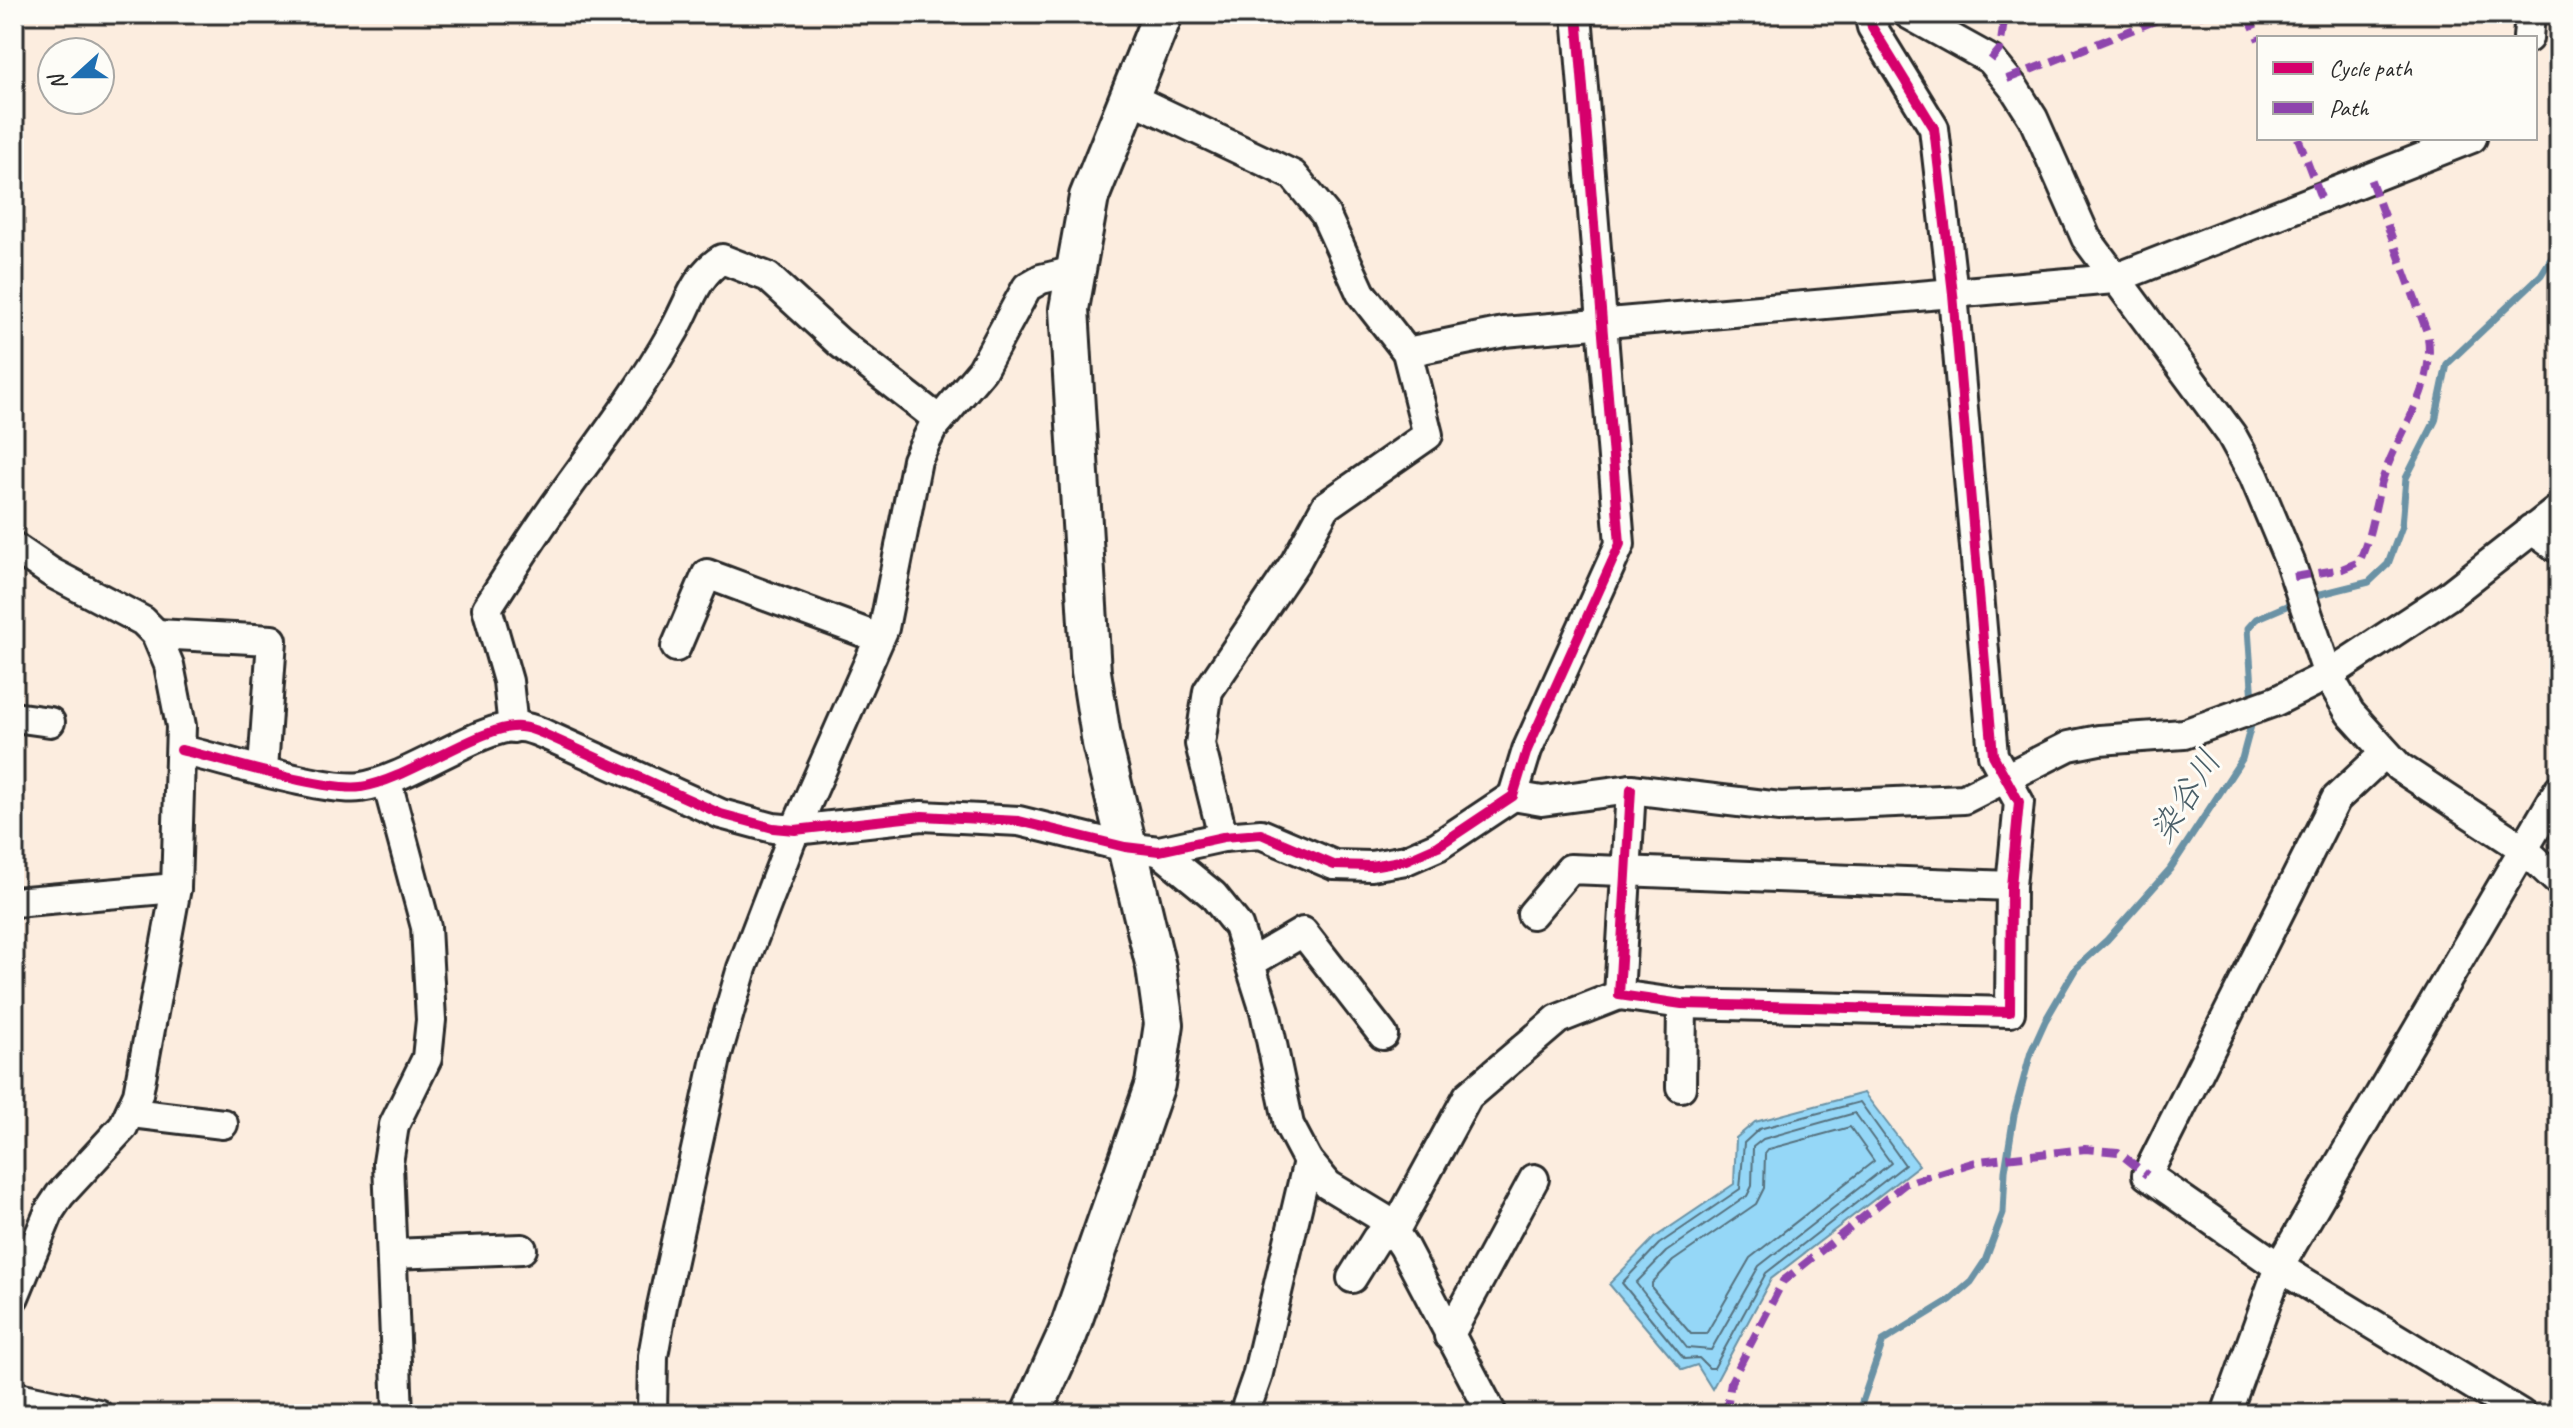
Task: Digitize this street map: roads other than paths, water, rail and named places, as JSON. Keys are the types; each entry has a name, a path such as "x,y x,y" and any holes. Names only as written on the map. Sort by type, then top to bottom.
{"street":[{"path":"1031,1414 1068,1333 1155,1084 1164,1024 1142,849 1091,672 1069,309 1089,197 1163,14"},
{"path":"1142,849 1261,834 1334,865 1371,866 1406,860 1438,846 1513,796 1527,750 1620,544 1577,14"},
{"path":"1352,1278 1377,1238 1394,1232 1468,1096 1558,1019 1619,995 1682,1004 2010,1012 2011,886 2019,802 1993,755 1953,294 1934,128 1872,27 1869,14"},
{"path":"1908,14 1991,60 2033,118 2072,211 2114,279 2239,448 2290,562 2328,675 2350,713 2384,754 2524,849 2559,882"},
{"path":"2528,36 2530,14"},
{"path":"1129,97 1293,175 1325,214 1361,293 1407,352 1428,435 1326,506 1296,561 1208,691 1200,744 1223,837"},
{"path":"1407,352 1504,332 1603,326 2114,279 2467,140"},
{"path":"513,728 508,681 487,608 549,513 651,371 684,314 691,292 712,265 722,259 768,277 840,343 939,420"},
{"path":"652,1414 653,1356 662,1306 717,1054 742,968 795,830 879,638 896,574 917,460 939,420 982,370 1027,287 1041,279 1075,271"},
{"path":"1513,796 1542,801 1631,789 1780,807 1964,799 2069,746 2099,740 2184,734 2276,701 2328,675 2448,596 2559,509"},
{"path":"2531,529 2559,549"},
{"path":"14,547 52,573 143,621 156,634 169,665 181,726 176,888 132,1113 60,1195 14,1297"},
{"path":"676,647 707,574 879,638"},
{"path":"156,634 272,640 263,769"},
{"path":"14,717 50,722"},
{"path":"181,750 345,788 387,782 497,731 513,728 544,734 721,814 795,830 922,816 950,817 1019,821 1142,849 1213,895 1238,926 1265,1011 1289,1125 1308,1161 1328,1185 1386,1220 1492,1414"},
{"path":"2384,754 2336,799 2147,1175 2279,1267 2521,1414"},
{"path":"387,782 426,927 431,1020 427,1058 394,1125 388,1163 398,1414"},
{"path":"1619,995 1631,789"},
{"path":"2226,1414 2279,1267 2559,789"},
{"path":"1532,914 1570,869 2011,886"},
{"path":"14,902 176,888"},
{"path":"1250,963 1303,932 1383,1035"},
{"path":"1681,1087 1682,1004"},
{"path":"132,1113 223,1124"},
{"path":"1244,1414 1257,1377 1308,1161"},
{"path":"1449,1336 1534,1179"},
{"path":"392,1254 522,1249"},
{"path":"14,1396 98,1414"}],"water":[{"path":"1864,1093 1919,1165 1771,1279 1712,1389 1697,1365 1682,1370 1609,1284 1654,1238 1734,1184 1736,1138 1755,1122"}],"waterway":[{"name":"染谷川","path":"2559,84 2556,95 2559,104"},
{"name":"染谷川","path":"2309,597 2369,582 2388,564 2402,526 2406,478 2435,421 2447,364 2541,275 2559,246"},
{"name":"染谷川","path":"2253,702 2248,628 2256,619 2298,601"},
{"name":"染谷川","path":"1858,1414 1883,1341 1950,1300 1971,1282 1985,1261 2003,1213 2005,1171 2014,1115 2031,1052 2045,1021 2076,968 2107,940 2170,869 2242,759 2253,718"}]}
